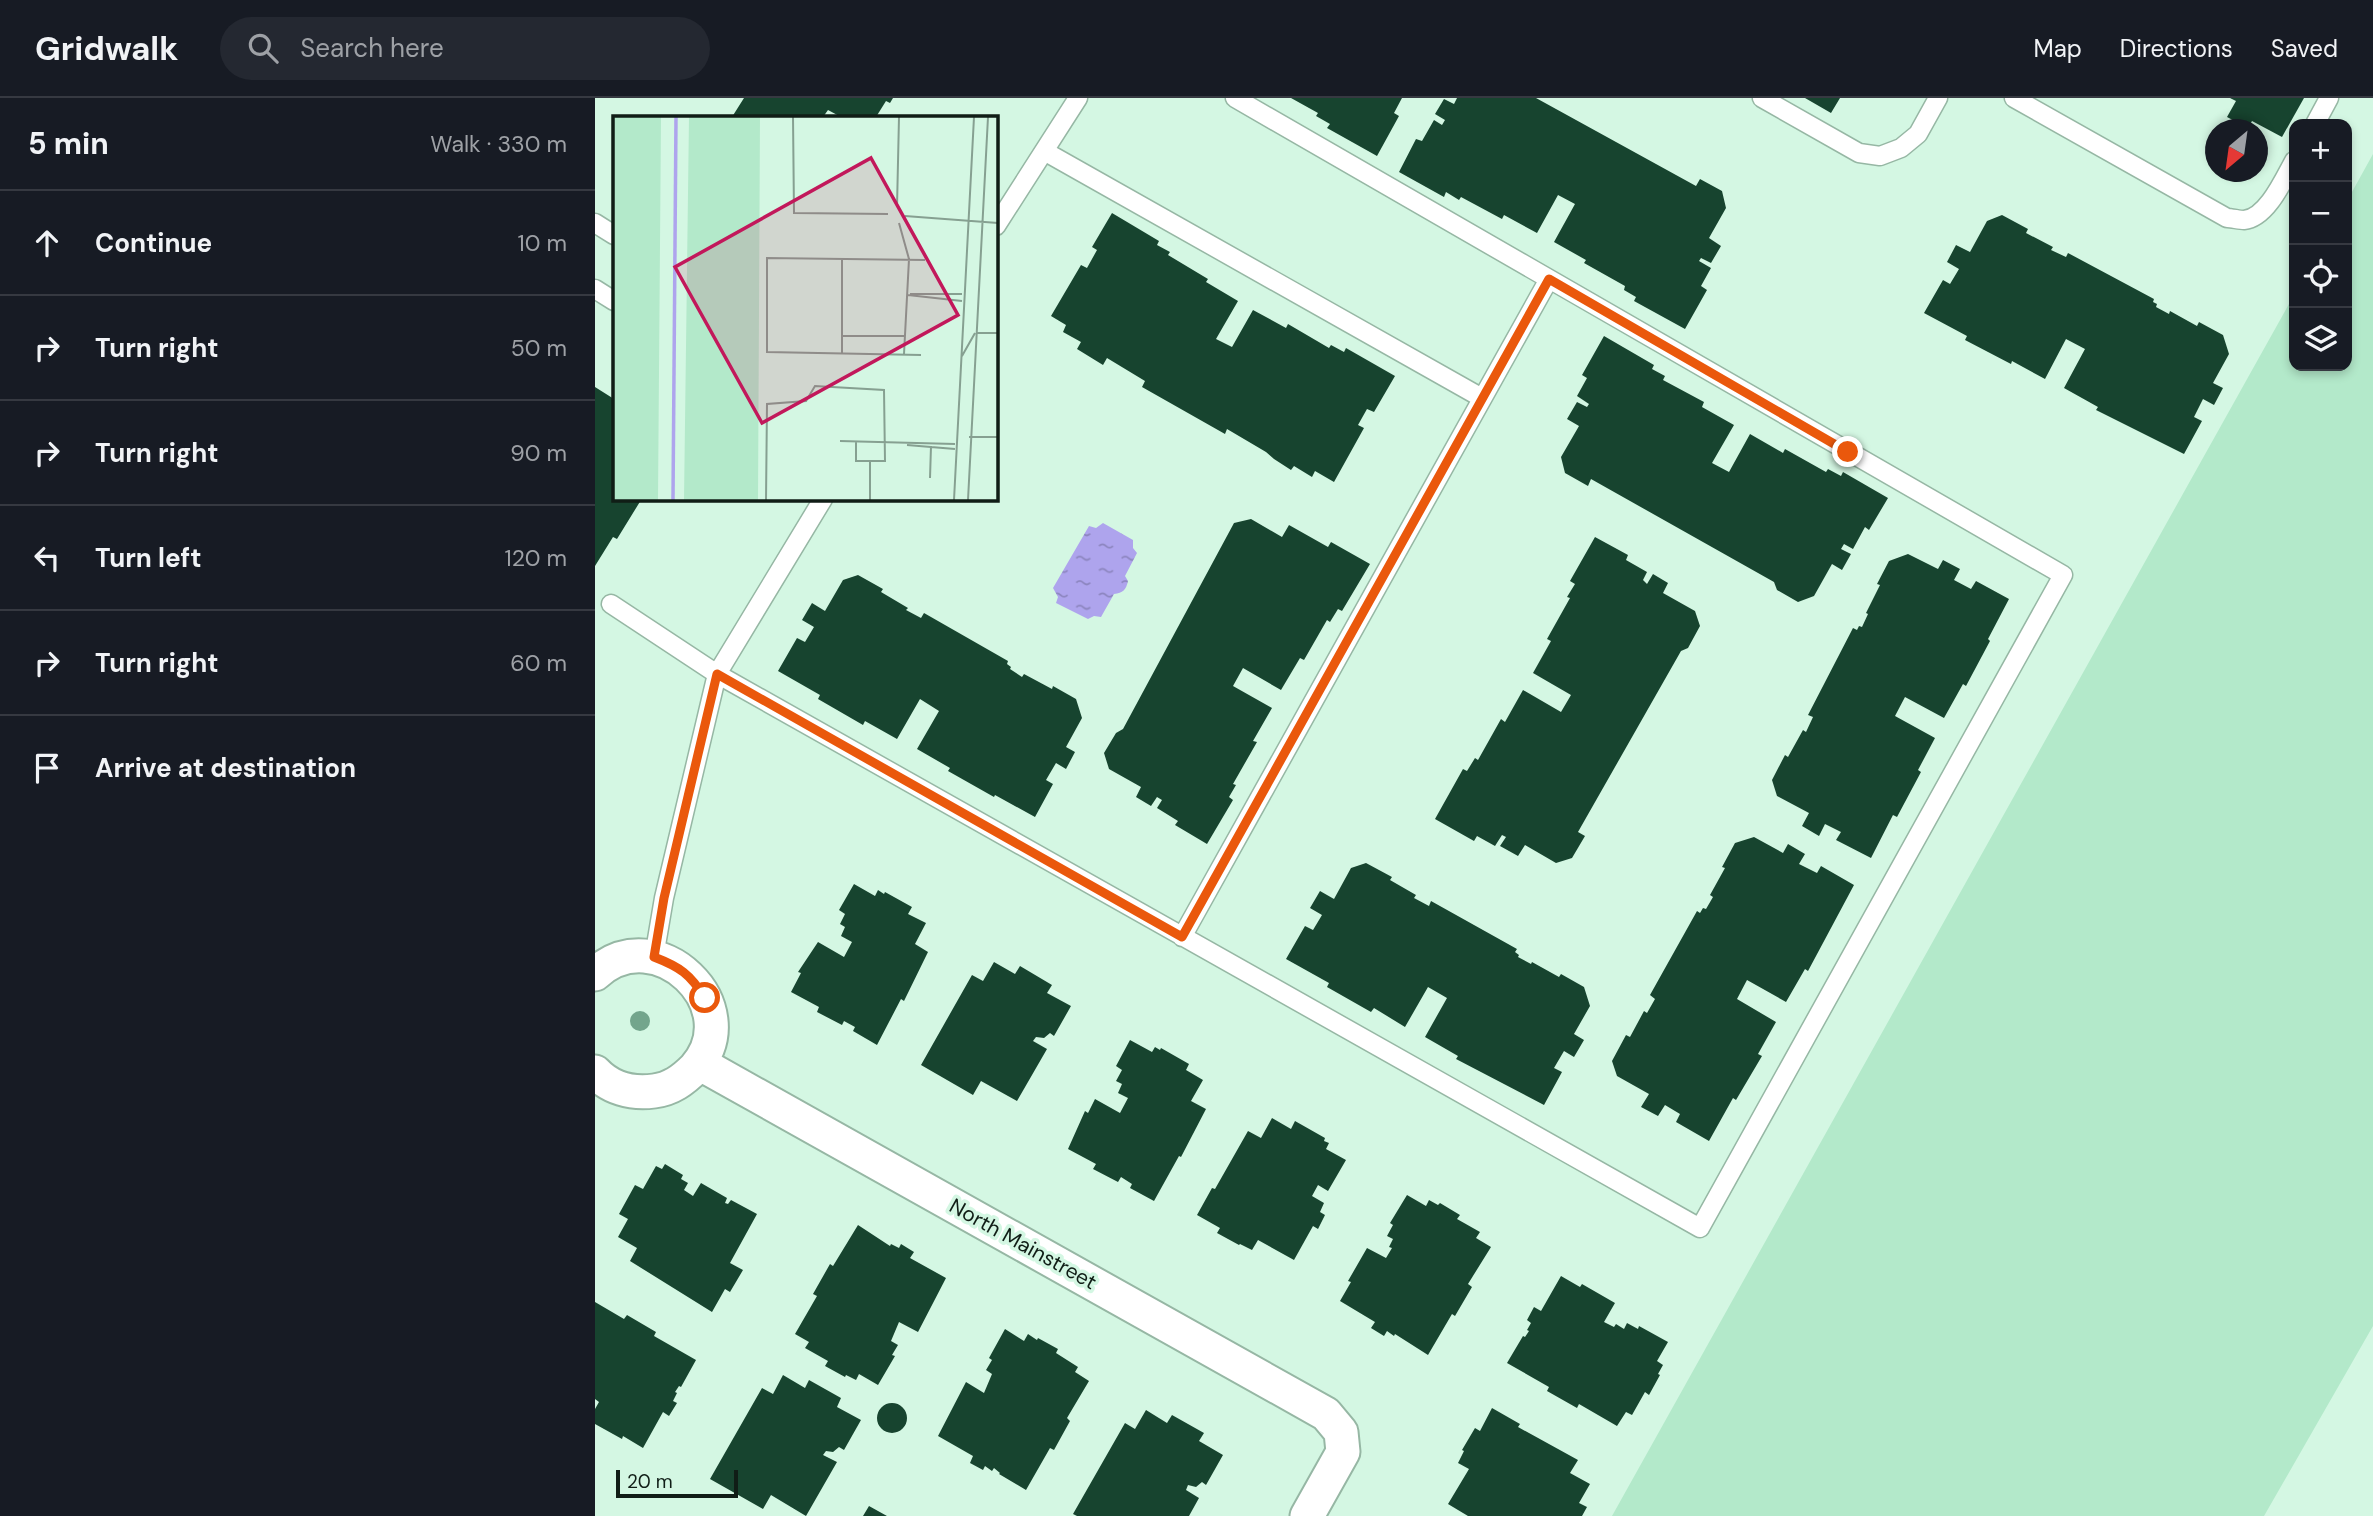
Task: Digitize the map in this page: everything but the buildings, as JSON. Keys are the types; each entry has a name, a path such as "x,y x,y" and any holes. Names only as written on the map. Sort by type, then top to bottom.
{"street":[{"path":"595,974 615,961 634,956 654,957 675,965 693,979 705,998 711,1020 708,1042 699,1063 684,1079 664,1090 643,1093 598,1085"},
{"name":"North Mainstreet","path":"699,1063 1326,1413 1341,1432 1343,1452 1307,1516"}],"lane":[{"path":"997,224 1078,98"},
{"path":"611,604 717,674 1700,1228 2063,575 1235,98"},
{"path":"1762,98 1859,153 1880,156 1901,148 1918,134 1938,98"},
{"path":"2014,98 2227,218 2246,220 2262,210 2274,197 2289,171"},
{"path":"2318,119 2329,98"},
{"path":"1044,151 1482,398"},
{"path":"595,223 613,234"},
{"path":"1182,937 1549,279"},
{"path":"595,289 613,300"},
{"path":"654,957 664,898 717,674 822,500"}],"green space":[{"path":"2373,154 2373,1326 2264,1516 1612,1516 2289,304 2289,371 2352,371 2352,192"}],"water":[{"path":"1103,523 1133,540 1133,548 1137,553 1125,576 1128,581 1125,589 1114,594 1101,617 1088,619 1056,603 1058,597 1053,588 1089,526 1096,528"}],"route":[{"path":"705,998 693,979 675,965 654,957 664,898 717,674 1182,937 1549,279 1848,452"}]}
